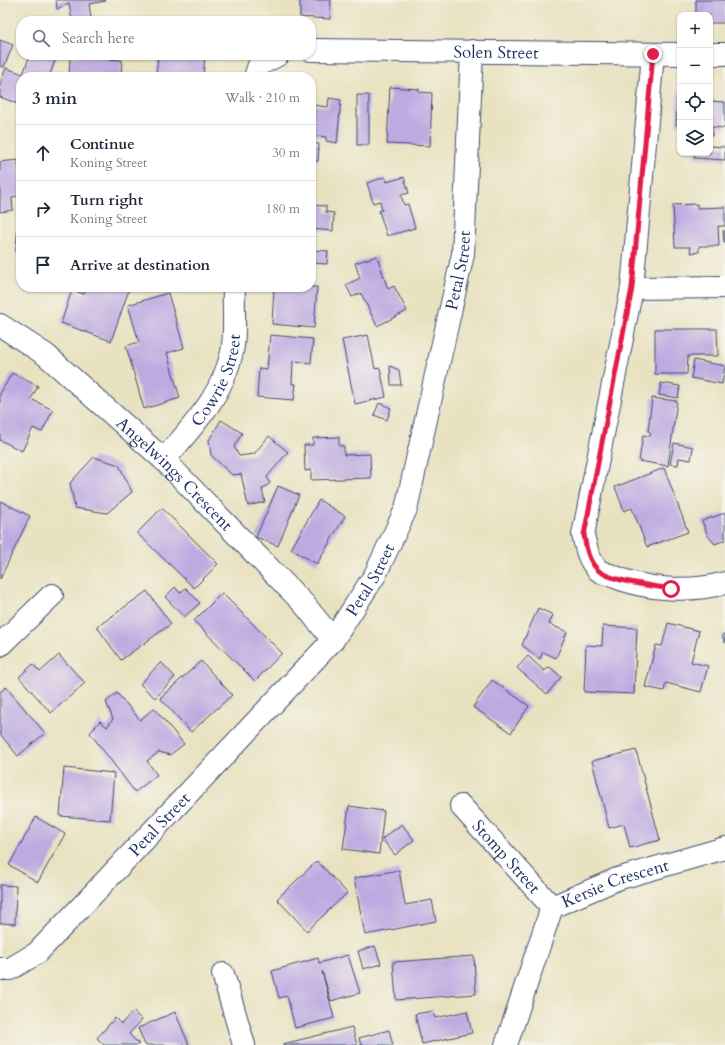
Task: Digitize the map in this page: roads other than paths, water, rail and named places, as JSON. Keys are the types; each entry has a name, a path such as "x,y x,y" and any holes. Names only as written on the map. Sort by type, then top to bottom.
{"street":[{"name":"Solen Street","path":"316,50 677,54"},
{"name":"Petal Street","path":"0,969 10,969 37,953 333,640 374,575 406,509 463,254 472,51"},
{"path":"653,54 632,288 584,535 587,552 597,570 624,581 671,589 712,587 725,583"},
{"path":"713,54 725,54"},
{"path":"257,71 271,60"},
{"path":"632,288 725,287"},
{"name":"Cowrie Street","path":"164,460 203,414 221,386 232,350 234,292"},
{"name":"Angelwings Crescent","path":"0,325 46,355 164,460 304,604 333,640"},
{"path":"0,645 52,595"},
{"name":"Stomp Street","path":"460,806 552,907"},
{"name":"Kersie Crescent","path":"506,1045 552,907 617,879 725,848"},
{"path":"223,974 244,1045"}]}
